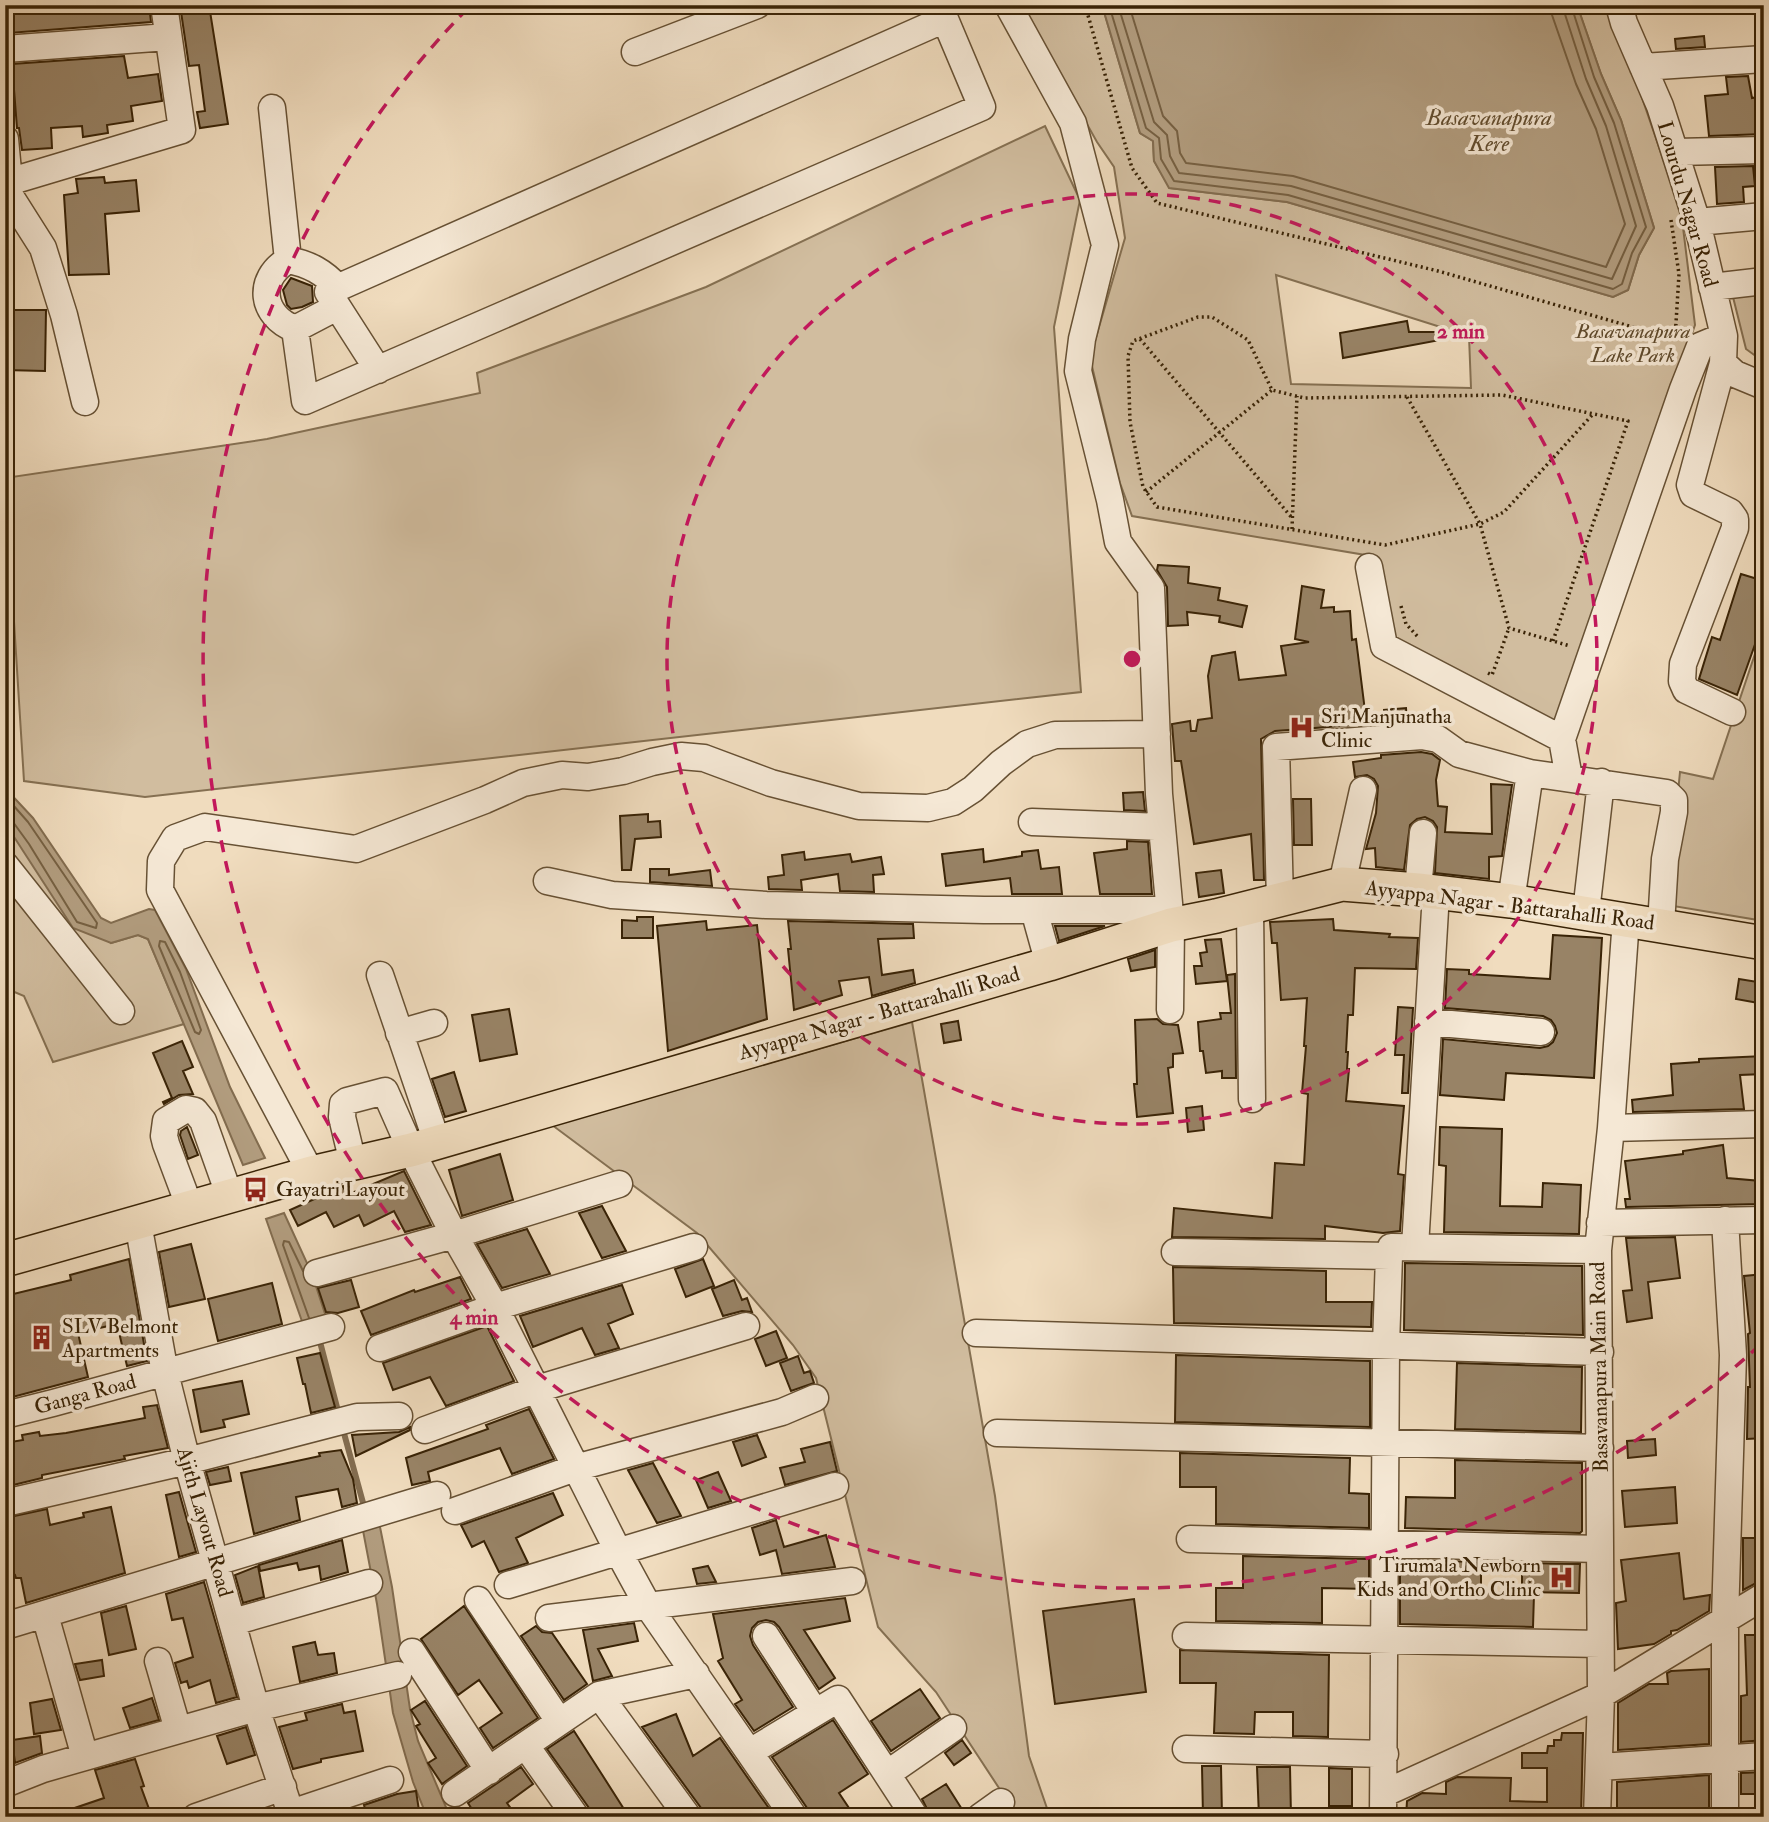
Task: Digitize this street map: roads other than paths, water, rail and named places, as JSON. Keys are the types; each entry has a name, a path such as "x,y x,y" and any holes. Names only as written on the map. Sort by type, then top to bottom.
{"main road":[{"name":"Ayyappa Nagar - Battarahalli Road","path":"5,1260 311,1173 424,1146 1049,964 1171,917 1265,904 1342,884 1511,901 1764,943"}],"street":[{"path":"7,184 182,130 164,5"},
{"path":"635,52 757,5"},
{"path":"1007,5 1073,123 1105,245 1078,371 1118,542 1151,588 1162,827 1171,917 1170,1010"},
{"name":"Lourdu Nagar Road","path":"1619,5 1676,152 1697,222 1724,350"},
{"path":"942,12 982,107 304,401 295,329 337,297 942,12"},
{"path":"5,49 168,37"},
{"path":"1643,67 1764,59"},
{"path":"272,108 288,260"},
{"path":"5,139 7,184 43,248 64,315 85,402"},
{"path":"1676,152 1764,150"},
{"path":"1697,222 1764,216"},
{"path":"295,329 279,320 268,304 267,295 270,278 280,264 288,260 311,266 330,279 337,297 378,370"},
{"path":"1712,288 1764,281"},
{"path":"1569,778 1562,739 1700,346 1724,350"},
{"path":"1724,350 1735,374 1764,386"},
{"path":"1724,350 1690,485 1693,494 1730,512 1735,519 1735,528 1683,664 1682,681 1686,690 1732,712"},
{"path":"1368,567 1384,646 1562,739"},
{"path":"311,1173 160,890 161,861 174,838 205,827 356,849 523,783 562,775 588,777 681,756 704,758 771,783 859,806 928,808 953,802 973,789 1010,756 1036,741 1055,735 1157,734"},
{"path":"1252,1099 1276,747 1422,736 1438,739 1459,754 1530,773 1667,793 1674,800 1674,812 1665,859 1661,925"},
{"path":"1511,901 1530,773"},
{"path":"1586,912 1601,782"},
{"path":"1342,884 1363,790"},
{"path":"1032,821 1162,827"},
{"path":"1415,1247 1428,1022 1427,892 1423,833"},
{"path":"5,865 121,1011"},
{"path":"547,881 612,895 766,905 1034,909 1171,917"},
{"path":"1034,909 1049,964"},
{"name":"Basavanapura Main Road","path":"1597,1817 1601,1695 1598,1250 1611,1128 1626,919"},
{"path":"380,975 399,1034 424,1146 454,1235 495,1307 575,1468 648,1606 794,1817"},
{"path":"1428,1022 1541,1032"},
{"path":"399,1034 434,1023"},
{"path":"354,1163 342,1107 347,1101 379,1091 387,1093 424,1146"},
{"path":"190,1208 164,1136 166,1121 186,1109 195,1111 203,1121 230,1197"},
{"path":"1611,1128 1764,1124"},
{"path":"317,1273 454,1235 619,1184"},
{"path":"1725,1220 1733,1355 1725,1619 1725,1817"},
{"path":"1600,1223 1764,1220"},
{"name":"Ajith Layout Road","path":"138,1223 165,1373 187,1461 256,1707 291,1815"},
{"path":"380,1348 495,1307 694,1247"},
{"path":"1598,1250 1391,1247 1386,1345 1384,1805 1601,1695 1764,1596"},
{"path":"1175,1252 1389,1256"},
{"path":"425,1430 537,1389 746,1326"},
{"name":"Ganga Road","path":"5,1415 321,1330"},
{"path":"976,1333 1600,1352"},
{"path":"5,1626 217,1562 782,1412 815,1398"},
{"path":"5,1503 187,1461 347,1420 399,1416"},
{"path":"997,1433 1600,1448"},
{"path":"508,1585 835,1486"},
{"path":"1190,1539 1600,1549"},
{"path":"549,1618 852,1581"},
{"path":"233,1622 369,1583"},
{"path":"478,1600 559,1721"},
{"path":"45,1615 85,1757"},
{"path":"766,1636 815,1712"},
{"path":"1186,1636 1600,1644"},
{"path":"412,1652 489,1771"},
{"path":"158,1661 178,1730"},
{"path":"455,1793 599,1695 696,1674"},
{"path":"5,1784 43,1769 256,1707 398,1675"},
{"path":"599,1695 688,1817"},
{"path":"750,1752 838,1699 915,1817"},
{"path":"887,1774 954,1728"},
{"path":"526,1746 570,1815"},
{"path":"1186,1749 1385,1754"},
{"path":"1600,1767 1764,1756"},
{"path":"291,1815 390,1780"},
{"path":"196,1817 283,1787"}],"water":[{"name":"Basavanapura Kere","path":"1102,5 1577,5 1601,74 1621,120 1654,228 1639,255 1628,290 1613,297 1287,202 1169,188 1154,161 1153,141 1140,133"},
{"path":"5,788 33,818 101,918 111,923 149,909 155,910 186,969 230,1087 265,1158 243,1165 148,939 138,935 111,943 73,928 5,823"},
{"path":"284,1213 312,1274 328,1323 304,1327 266,1219"},
{"path":"378,1517 392,1587 410,1709 418,1741 452,1817 427,1817 413,1782 393,1713 361,1520"}],"waterway":[{"path":"319,1338 339,1415"},
{"path":"342,1426 365,1510"}],"place":[{"name":"Sri Manjunatha Clinic","path":"1301,728"},
{"name":"Gayatri Layout","path":"256,1189"},
{"name":"SLV Belmont Apartments","path":"42,1338"},
{"name":"Tirumala Newborn Kids and Ortho Clinic","path":"1561,1577"}],"park label":[{"name":"Basavanapura Lake Park","path":"1633,343"}]}
